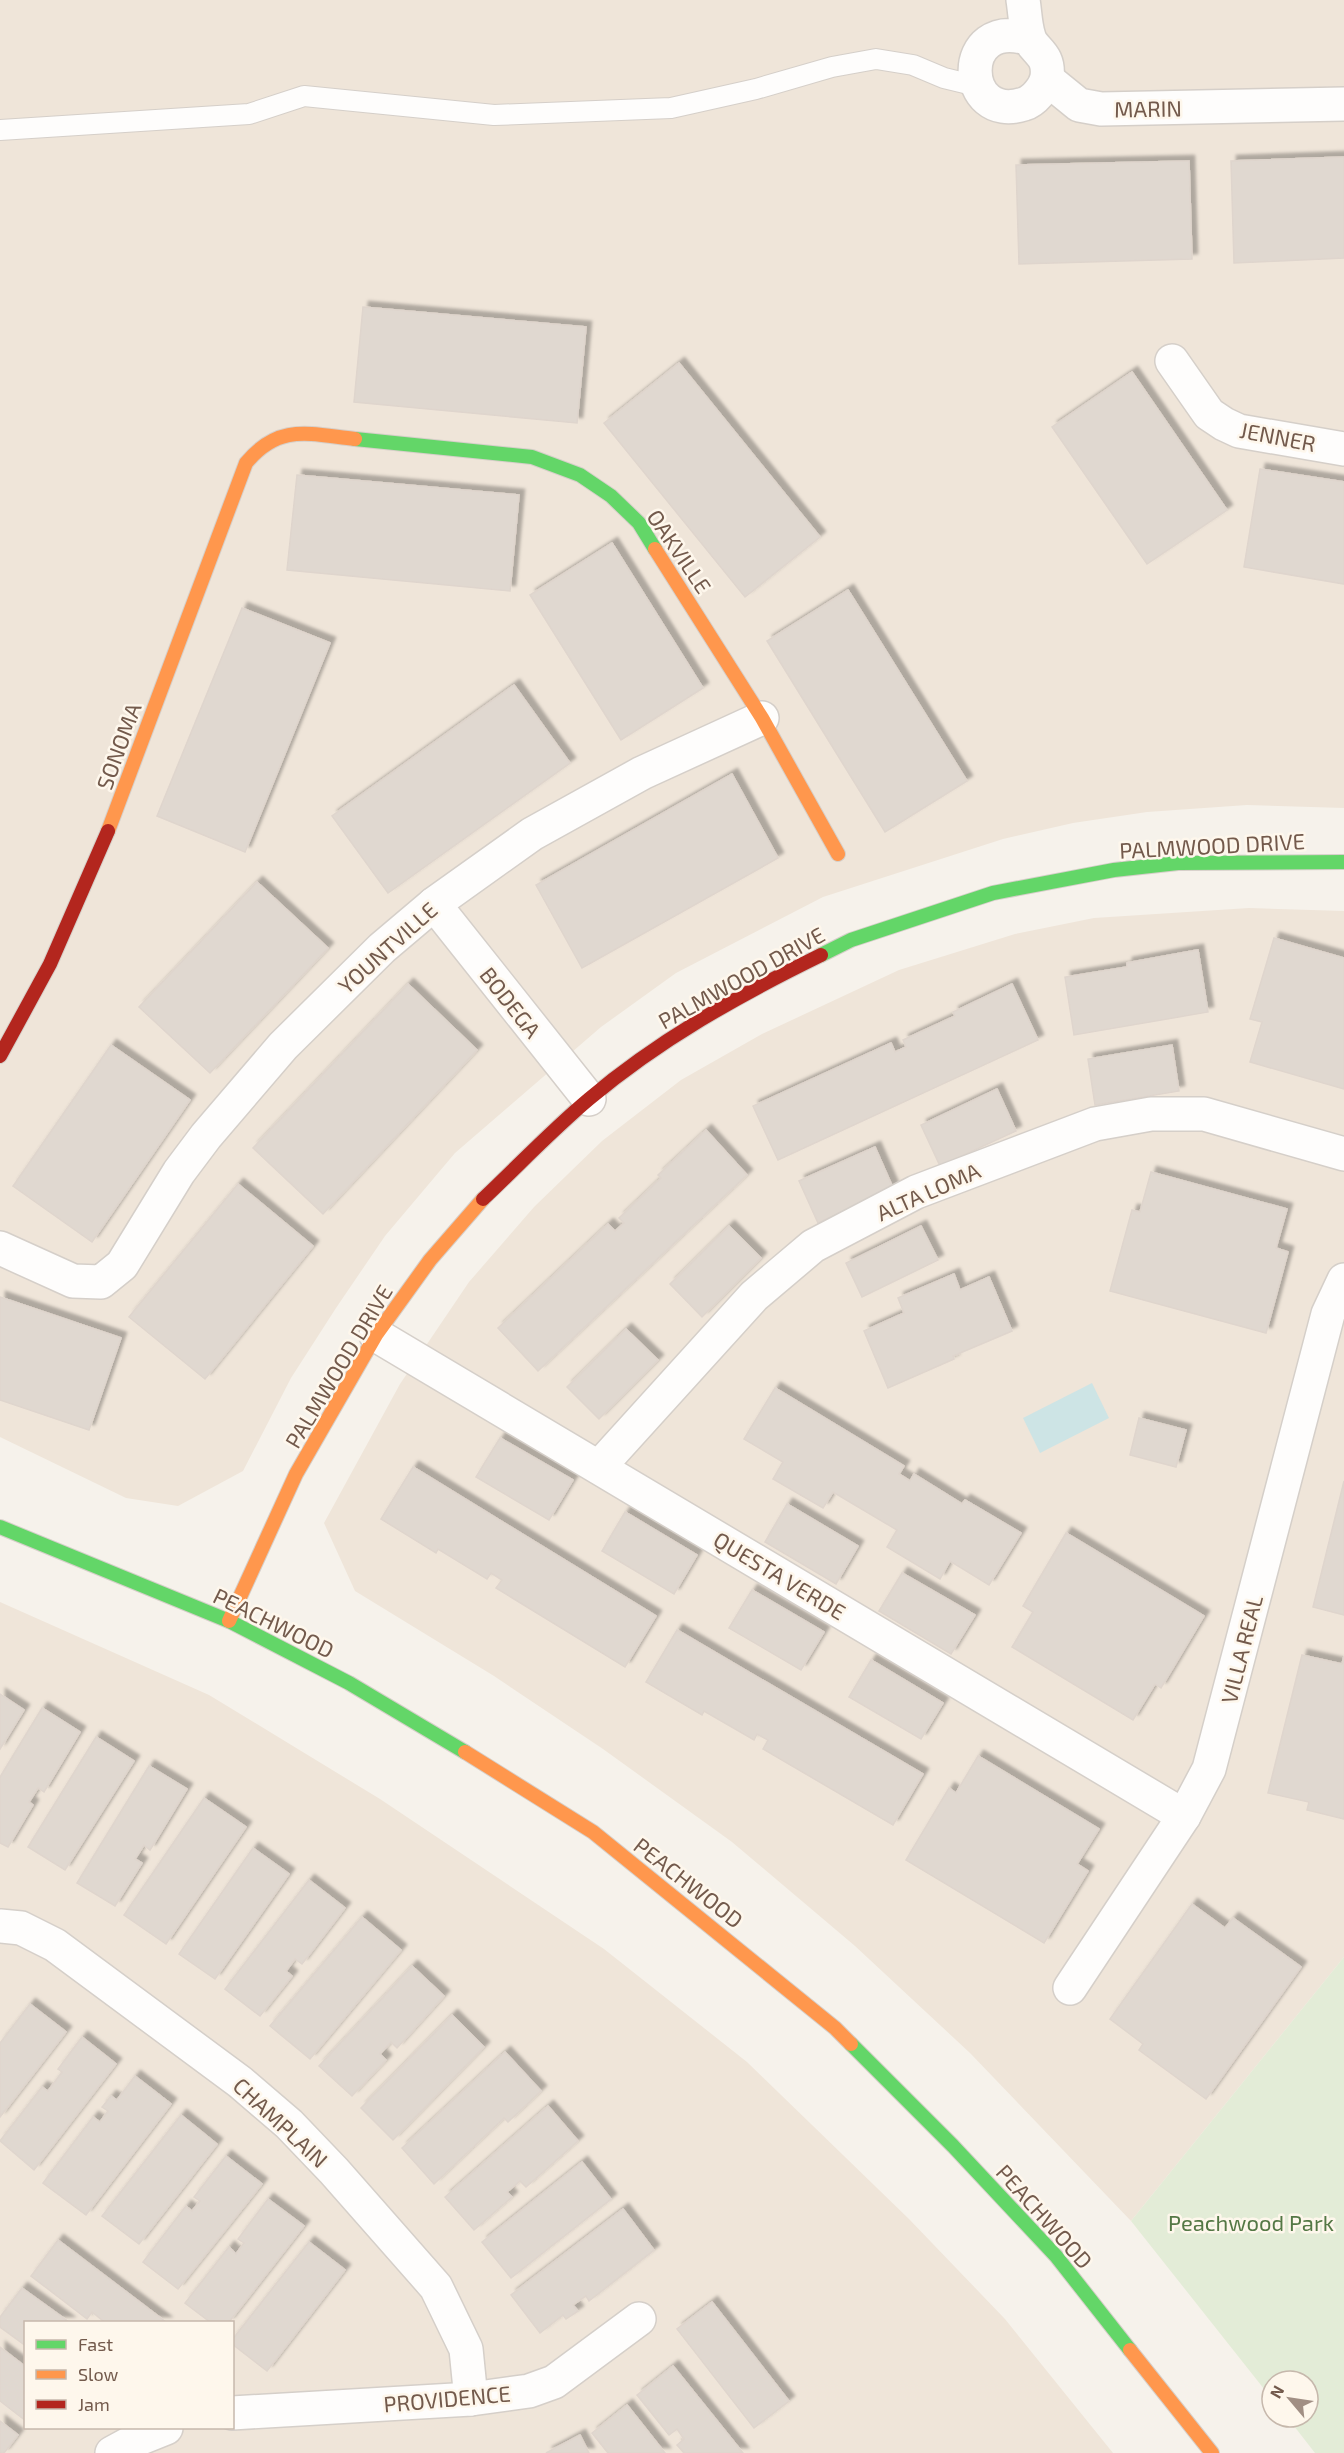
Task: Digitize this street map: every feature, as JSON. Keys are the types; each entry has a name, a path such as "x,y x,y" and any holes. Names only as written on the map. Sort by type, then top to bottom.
{"street":[{"path":"1023,0 1029,39"},
{"path":"1015,34 1029,39 1040,50 1046,64 1047,79 1040,92 1028,103 1014,108 999,106 985,98 977,86 974,71 977,56 986,43 1000,36 1015,34"},
{"name":"MARIN","path":"1047,79 1079,105 1101,109 1344,104"},
{"name":"JENNER","path":"1172,361 1209,414 1224,424 1239,431 1344,449"},
{"name":"OAKVILLE","path":"261,444 281,436 302,433 532,457 580,475 611,496 639,523 762,717 838,854"},
{"name":"SONOMA","path":"0,1056 37,992 60,946 117,811 246,463 261,444"},
{"name":"YOUNTVILLE","path":"0,1248 73,1281 101,1282 122,1265 179,1172 206,1136 283,1046 382,948 434,904 532,834 642,773 762,717"},
{"name":"PALMWOOD DRIVE","path":"229,1621 296,1474 376,1335 429,1260 475,1207 589,1099 673,1037 756,987 851,940 993,893 1114,870 1178,863 1344,862"},
{"name":"BODEGA","path":"434,904 589,1099"},
{"name":"ALTA LOMA","path":"599,1467 754,1296 813,1246 916,1192 1095,1124 1151,1114 1204,1114 1344,1154"},
{"name":"VILLA REAL","path":"1070,1989 1184,1816 1212,1759 1328,1314 1344,1280"},
{"name":"QUESTA VERDE","path":"376,1335 1184,1816"},
{"name":"PEACHWOOD","path":"0,1527 229,1621 349,1683 593,1832 836,2028 1056,2256 1212,2453"},
{"name":"CHAMPLAIN","path":"0,1926 21,1928 55,1945 240,2082 289,2124 436,2287 466,2349 471,2399"},
{"name":"PROVIDENCE","path":"234,2413 471,2399 529,2391 554,2382 639,2319"},
{"path":"112,2453 162,2429"}],"lane":[{"path":"0,129 249,114 304,96 494,115 671,108 756,89 832,67 876,59 913,64 944,78 977,86"}],"shaded area":[{"path":"0,0 1344,0 1344,808 1247,805 1147,812 1073,823 1003,839 823,897 676,973 601,1027 455,1153 385,1236 336,1308 291,1378 243,1471 178,1506 126,1498 0,1437"},
{"path":"1249,908 1344,911 1344,1957 1131,2221 970,2053 855,1946 732,1842 603,1749 494,1676 355,1591 324,1523 400,1384 469,1282 534,1207 602,1141 681,1080 762,1034 899,970 1015,934 1094,918"},
{"path":"1092,1383 1109,1418 1040,1453 1023,1418"},
{"path":"0,1602 209,1695 380,1799 604,1949 747,2062 909,2219 1005,2319 1113,2453 0,2453"}],"green space":[{"name":"Peachwood Park","path":"1344,1957 1344,2453 1315,2453 1296,2429 1320,2429 1320,2369 1260,2369 1260,2384 1131,2221"}],"building":[{"path":"1344,157 1344,258 1234,263 1231,161"},
{"path":"1189,161 1192,259 1019,264 1016,165"},
{"path":"363,307 586,327 577,423 354,402"},
{"path":"679,363 820,537 745,597 604,423"},
{"path":"1132,372 1227,510 1147,564 1052,427"},
{"path":"1260,469 1344,482 1344,584 1244,567"},
{"path":"297,475 519,495 510,591 287,570"},
{"path":"612,543 703,688 621,740 530,595"},
{"path":"848,590 967,781 885,832 767,641"},
{"path":"242,608 330,643 245,852 157,816"},
{"path":"514,685 570,763 388,893 332,816"},
{"path":"732,774 778,858 582,968 536,885"},
{"path":"257,882 328,948 210,1073 139,1007"},
{"path":"1274,938 1344,958 1344,1089 1250,1062 1262,1022 1250,1019"},
{"path":"1198,950 1208,1012 1074,1035 1065,977 1127,967 1127,963"},
{"path":"408,984 477,1050 323,1214 253,1148"},
{"path":"1012,984 1038,1040 778,1160 753,1106 891,1043 895,1052 906,1047 903,1040 955,1016 953,1012"},
{"path":"111,1045 190,1100 92,1242 13,1186"},
{"path":"1172,1045 1179,1091 1095,1105 1088,1059"},
{"path":"997,1089 1016,1131 940,1166 921,1125"},
{"path":"706,1130 747,1175 538,1371 498,1328 608,1224 615,1231 624,1223 619,1218 661,1178 658,1175"},
{"path":"875,1147 893,1188 818,1223 799,1181"},
{"path":"1151,1172 1287,1209 1276,1248 1288,1252 1266,1333 1110,1291 1132,1210 1140,1212"},
{"path":"238,1184 313,1246 205,1379 129,1317"},
{"path":"729,1226 761,1258 702,1317 670,1284"},
{"path":"921,1226 938,1260 862,1297 846,1263"},
{"path":"954,1274 960,1290 989,1277 1012,1331 953,1356 954,1359 888,1388 864,1331 904,1313 898,1298"},
{"path":"0,1297 121,1338 89,1430 0,1400"},
{"path":"626,1329 658,1360 599,1419 567,1387"},
{"path":"775,1388 904,1466 899,1474 910,1481 914,1474 962,1504 965,1500 1021,1533 989,1585 950,1561 940,1579 887,1547 897,1530 833,1492 823,1508 773,1479 783,1462 744,1439"},
{"path":"1139,1418 1186,1430 1176,1467 1130,1455"},
{"path":"500,1438 573,1480 549,1520 476,1477"},
{"path":"413,1467 656,1616 625,1667 496,1588 502,1580 491,1573 487,1579 438,1549 436,1553 381,1519"},
{"path":"1344,1481 1344,1615 1313,1607"},
{"path":"787,1504 858,1546 836,1584 765,1542"},
{"path":"625,1512 697,1555 674,1594 602,1551"},
{"path":"1066,1533 1204,1616 1161,1688 1155,1684 1133,1720 1012,1647 1033,1612 1023,1606"},
{"path":"902,1573 975,1615 951,1654 879,1611"},
{"path":"752,1590 824,1632 801,1670 729,1628"},
{"path":"677,1630 923,1774 893,1825 763,1749 768,1740 757,1734 754,1740 704,1711 702,1715 646,1682"},
{"path":"1302,1655 1342,1664 1344,1656 1344,1819 1307,1810 1309,1802 1268,1793"},
{"path":"871,1660 943,1703 921,1739 849,1697"},
{"path":"0,1694 24,1710 0,1749"},
{"path":"42,1708 80,1732 44,1792 38,1788 29,1802 33,1805 8,1847 0,1843 0,1777"},
{"path":"96,1737 134,1761 65,1870 28,1847"},
{"path":"978,1756 1099,1829 1077,1864 1088,1871 1044,1943 906,1860 949,1788 956,1793"},
{"path":"149,1766 187,1789 150,1850 144,1845 135,1859 142,1863 115,1906 77,1883"},
{"path":"204,1798 246,1827 166,1944 124,1915"},
{"path":"253,1848 289,1874 215,1979 179,1954"},
{"path":"309,1880 345,1908 302,1964 295,1959 286,1971 292,1976 260,2016 225,1989"},
{"path":"1192,1904 1225,1928 1233,1918 1301,1967 1206,2099 1139,2050 1143,2044 1110,2019"},
{"path":"362,1917 401,1950 310,2059 270,2026"},
{"path":"412,1966 444,1996 397,2048 391,2042 380,2054 386,2060 352,2096 319,2066"},
{"path":"30,2004 66,2032 0,2117 0,2043"},
{"path":"452,2015 484,2047 393,2140 361,2108"},
{"path":"82,2037 116,2064 34,2170 0,2141 42,2087 48,2091 62,2072 58,2069"},
{"path":"505,2052 541,2091 508,2122 504,2118 434,2184 402,2148"},
{"path":"135,2076 171,2104 86,2215 43,2183 93,2117 100,2122 108,2111 102,2107 111,2096 117,2100"},
{"path":"548,2106 578,2141 526,2187 520,2181 507,2192 512,2197 474,2230 445,2197"},
{"path":"181,2115 217,2144 139,2244 102,2216"},
{"path":"226,2156 262,2184 178,2289 143,2262 186,2206 192,2211 200,2201 194,2197"},
{"path":"582,2162 611,2199 511,2278 482,2242"},
{"path":"268,2199 304,2226 230,2321 209,2321 185,2303 229,2247 236,2254 244,2243 238,2239"},
{"path":"623,2209 654,2250 589,2301 586,2296 573,2305 578,2311 566,2319 563,2315 540,2333 511,2295"},
{"path":"58,2240 165,2321 103,2321 92,2312 87,2319 31,2276"},
{"path":"309,2242 345,2270 267,2371 234,2346 234,2337"},
{"path":"22,2288 68,2321 24,2321 24,2345 0,2327 0,2317"},
{"path":"712,2302 789,2401 754,2428 677,2329"},
{"path":"0,2347 24,2365 24,2419 0,2401"},
{"path":"673,2366 743,2453 684,2453 677,2445 684,2439 677,2429 669,2435 637,2395"},
{"path":"627,2405 665,2453 608,2453 592,2433"},
{"path":"0,2421 18,2435 4,2453 0,2453"},
{"path":"580,2435 589,2453 546,2453"}],"traffic: fast":[{"path":"355,439 532,457 580,475 611,496 639,523 655,549"},
{"path":"821,955 851,940 993,893 1114,870 1178,863 1344,862"},
{"path":"0,1527 229,1621 349,1683 465,1752"},
{"path":"851,2044 953,2146 1056,2256 1130,2350"}],"traffic: slow":[{"path":"108,831 246,463 258,450 270,442 296,434 355,439"},
{"path":"655,549 762,718 838,854"},
{"path":"229,1621 296,1474 376,1335 430,1260 483,1199"},
{"path":"465,1752 593,1832 835,2028 851,2044"},
{"path":"1130,2350 1212,2453"}],"traffic: jam":[{"path":"0,1056 50,964 108,831"},
{"path":"483,1199 575,1111 643,1057 730,1003 821,955"}]}
